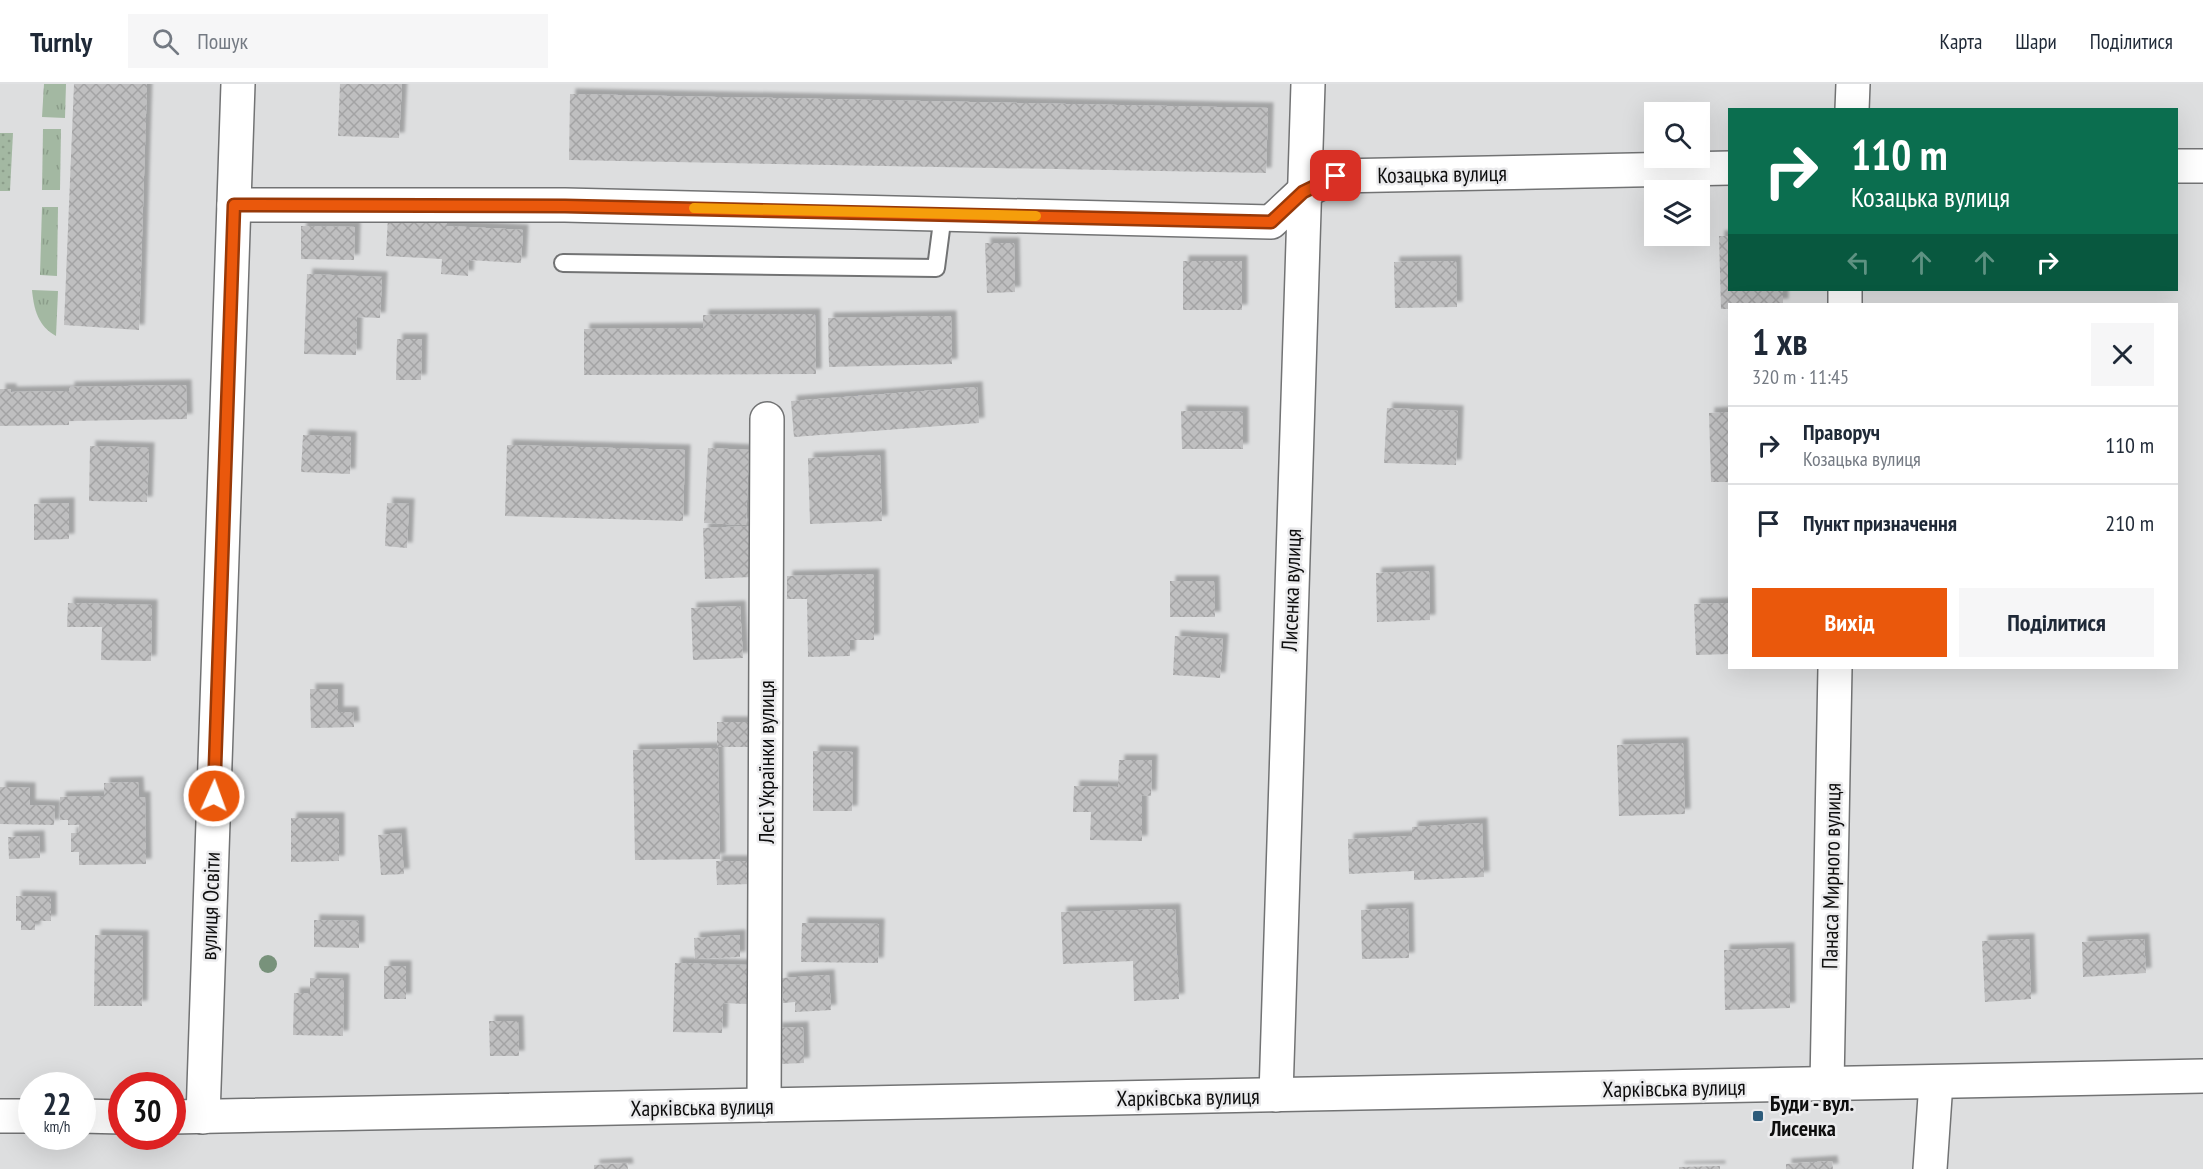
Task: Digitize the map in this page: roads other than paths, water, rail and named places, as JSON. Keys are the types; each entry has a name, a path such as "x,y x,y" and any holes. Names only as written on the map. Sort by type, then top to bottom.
{"street":[{"name":"вулиця Освіти","path":"188,1117 234,205 238,84"},
{"name":"Лисенка вулиця","path":"1276,1095 1308,84"},
{"path":"1852,108 1853,84"},
{"path":"2178,166 2203,166"},
{"name":"Козацька вулиця","path":"234,205 577,206 1271,222 1303,192 1336,176 1728,168"},
{"name":"Лесі Українки вулиця","path":"764,1105 767,419"},
{"name":"Панаса Мирного вулиця","path":"1827,1084 1835,669"},
{"name":"Харківська вулиця","path":"188,1117 2203,1076"},
{"path":"1930,1169 1935,1082"},
{"path":"0,1116 18,1116"}],"lane":[{"path":"563,263 936,268 943,214"}],"place":[{"name":"Буди - вул. Лисенка","path":"1758,1116"}]}
